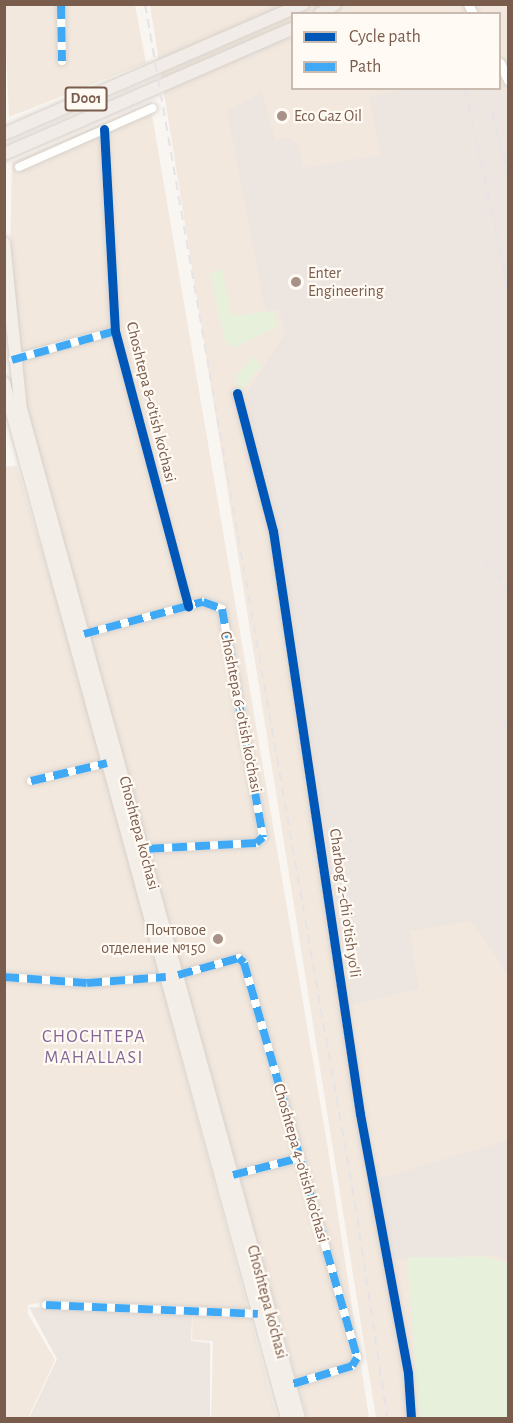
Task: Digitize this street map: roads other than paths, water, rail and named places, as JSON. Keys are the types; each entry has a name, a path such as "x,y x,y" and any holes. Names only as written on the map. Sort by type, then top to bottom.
{"highway":[{"name":"D001","path":"4,134 303,4"},
{"name":"D001","path":"4,154 291,28"}],"main road":[{"name":"Choshtepa ko'chasi","path":"4,243 12,360 54,553 107,763 172,976 204,1094 258,1314 287,1419"},
{"name":"Choshtepa ko'chasi","path":"4,383 54,553 84,634 144,849 172,976"},
{"name":"Choshtepa ko'chasi","path":"204,1094 233,1175 299,1419"}],"street":[{"path":"61,4 62,61"},
{"path":"19,167 153,108"},
{"name":"Choshtepa 8-o'tish ko'chasi","path":"104,129 115,331 188,606"},
{"path":"12,360 115,331"},
{"name":"Charbog' 2-chi o'tish yo'li","path":"237,393 273,531 360,1114 408,1374 411,1419"},
{"name":"Choshtepa 6-o'tish ko'chasi","path":"84,634 203,602 222,609 263,837 256,843 144,849"},
{"path":"31,781 107,763"},
{"name":"Choshtepa 4-o'tish ko'chasi","path":"172,976 242,960 299,1158 357,1361 289,1385"},
{"path":"4,976 87,983 172,976"},
{"path":"233,1175 299,1158"},
{"path":"46,1305 258,1314"}],"railway":[{"path":"145,4 355,1203 387,1418"},
{"path":"465,90 508,287"},
{"path":"492,111 508,173"},
{"path":"485,563 508,588"},
{"path":"505,721 508,725"}],"place":[{"name":"Eco Gaz Oil","path":"282,116"},
{"name":"Enter Engineering","path":"296,282"},
{"name":"Почтовое отделение №150","path":"218,939"}],"district":[{"name":"CHOCHTEPA MAHALLASI","path":"94,1048"}]}
